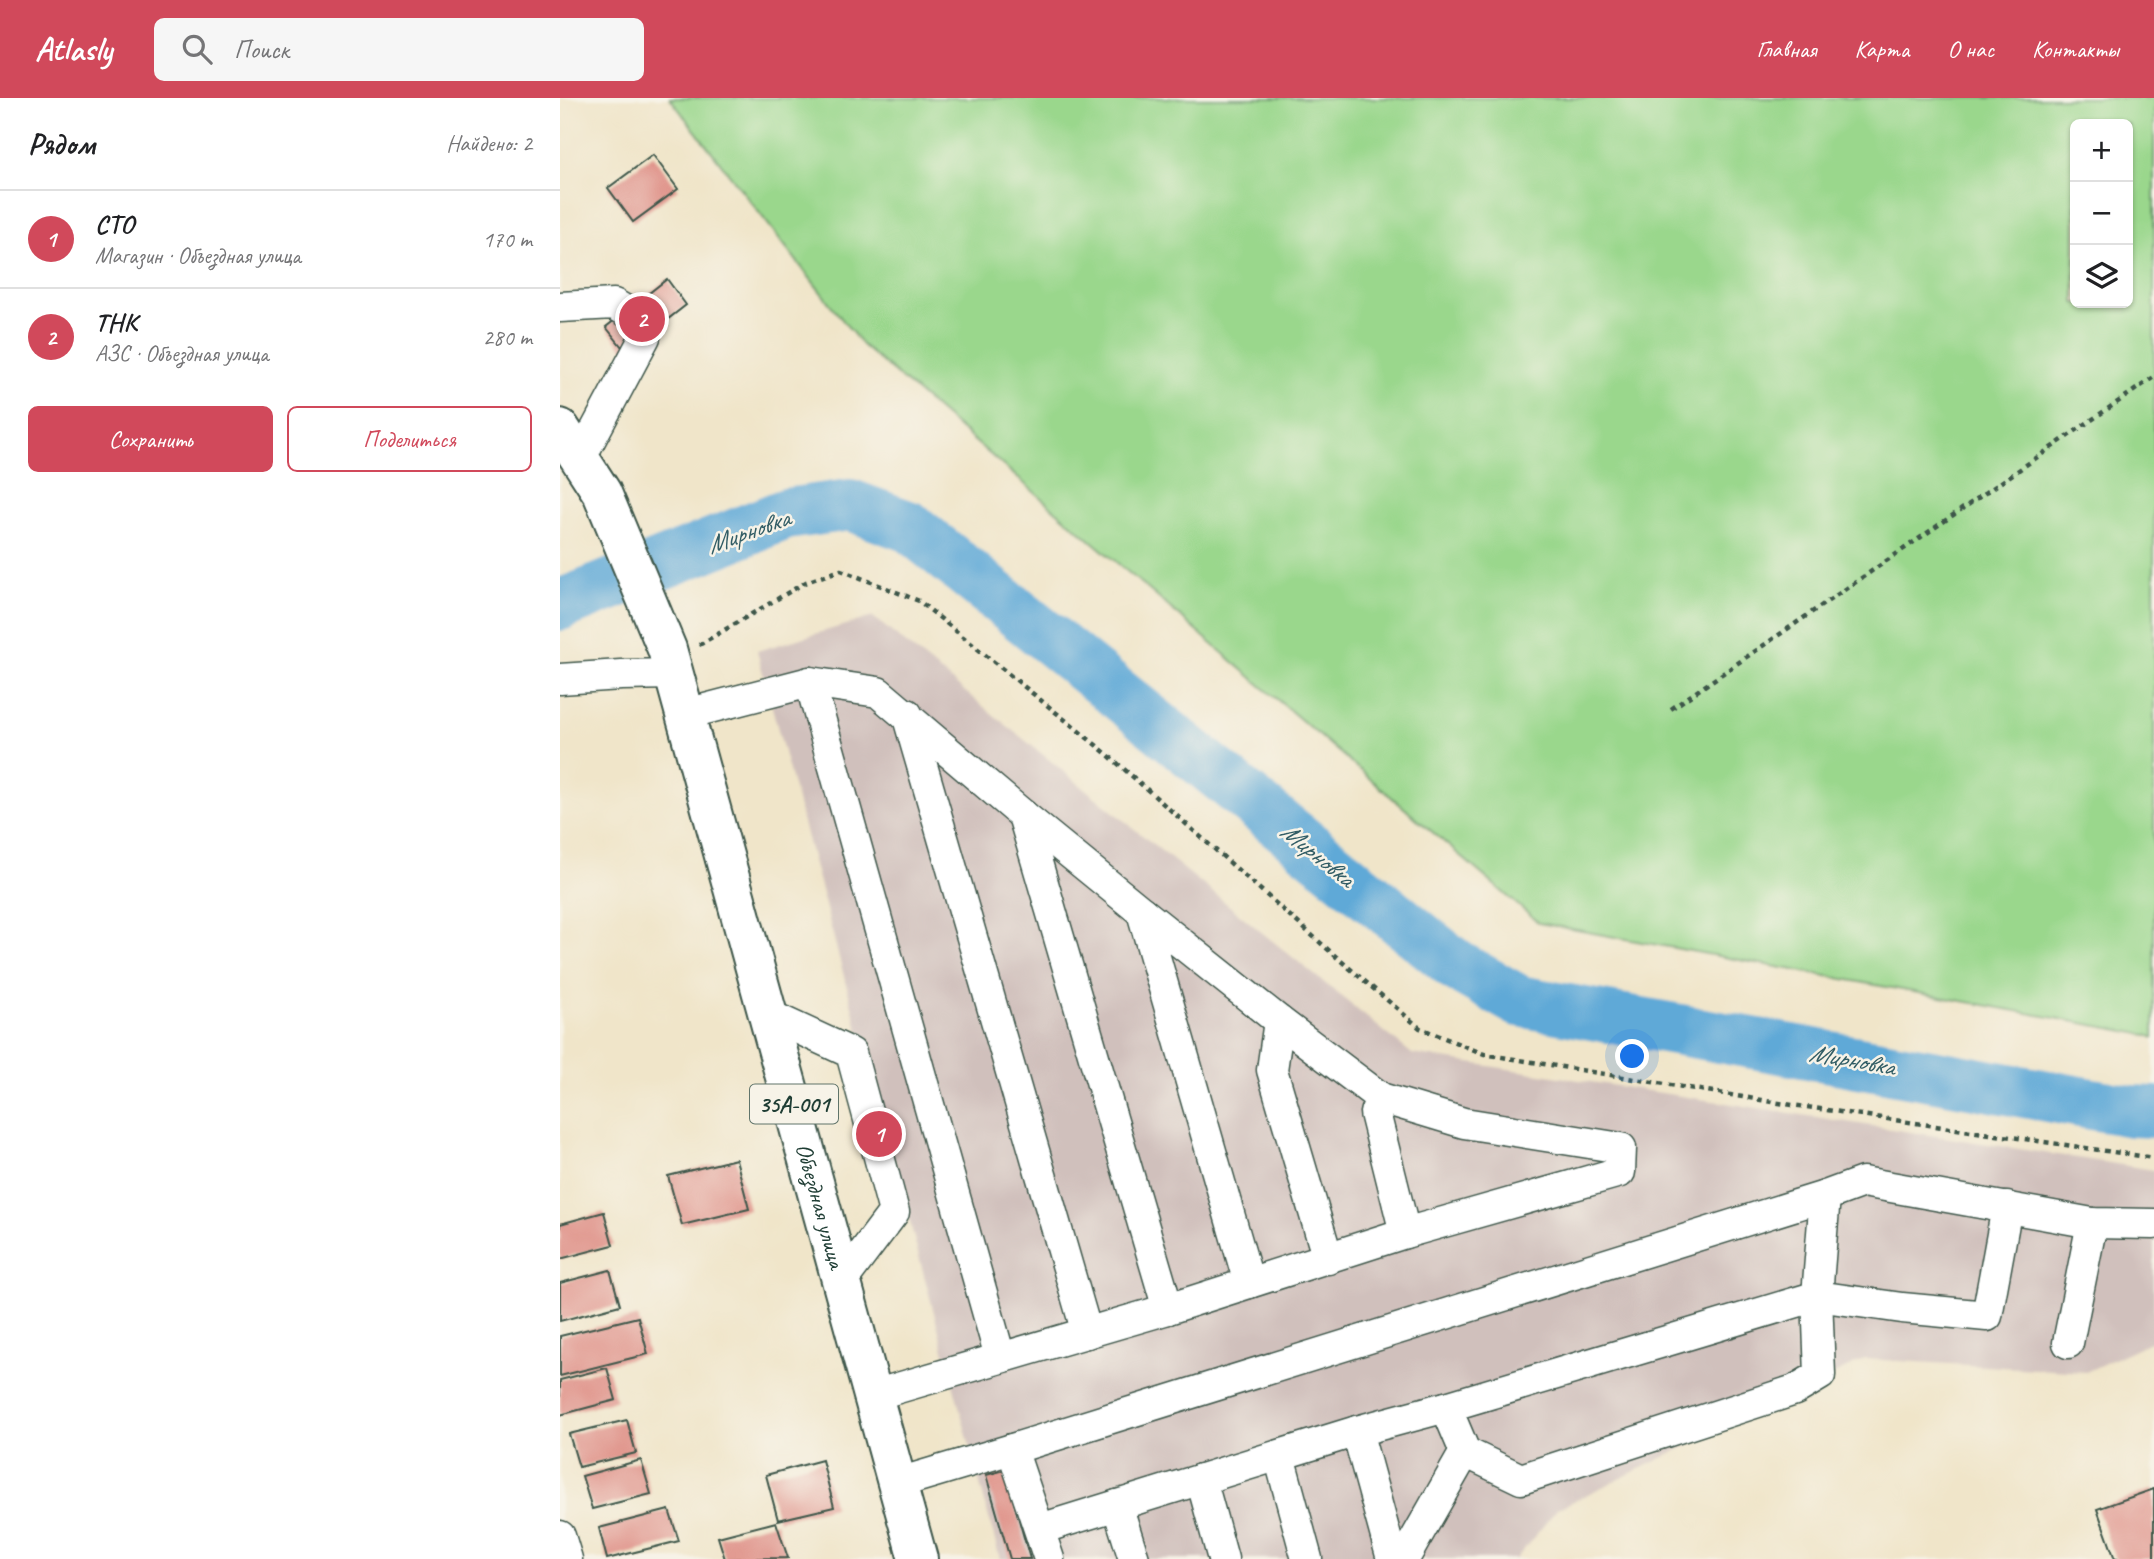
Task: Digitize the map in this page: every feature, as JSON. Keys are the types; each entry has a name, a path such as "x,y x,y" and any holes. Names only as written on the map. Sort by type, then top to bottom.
{"highway":[{"name":"35А-001","path":"570,443 602,494 671,662"},
{"name":"Объездная улица","path":"671,662 918,1559"}],"street":[{"path":"560,307 614,304 626,311"},
{"path":"570,443 645,337"},
{"path":"560,680 621,674 671,662"},
{"path":"686,714 810,682 878,692 1142,912 1381,1098 1464,1123 1621,1148 1620,1172 1405,1233 1168,1309 874,1395"},
{"path":"810,682 1000,1357"},
{"path":"907,714 1087,1333"},
{"path":"1023,815 1168,1309"},
{"path":"1142,912 1249,1283"},
{"path":"769,1015 851,1053 894,1212 842,1281"},
{"path":"1279,1021 1272,1070 1328,1259"},
{"path":"1381,1098 1375,1113 1405,1233"},
{"path":"898,1483 1863,1182 2092,1223 2154,1224"},
{"path":"1446,1407 1465,1452 1521,1479 1795,1390 1820,1375 1817,1296 1825,1196"},
{"path":"1040,1529 1357,1431 1817,1296 1987,1316 2007,1207"},
{"path":"2068,1343 2092,1223"},
{"path":"1357,1431 1392,1559"},
{"path":"1012,1448 1049,1559"},
{"path":"1404,1559 1465,1452"},
{"path":"1279,1456 1307,1559"},
{"path":"1201,1479 1223,1559"},
{"path":"1117,1505 1135,1559"},
{"path":"560,1536 567,1559"}],"path":[{"path":"1671,709 2154,377"},
{"path":"671,662 806,582 841,570 919,601 1108,754 1420,1028 1484,1054 1779,1103 2154,1158"}],"shaded area":[{"path":"873,617 1412,1054 2154,1170 2154,1340 2086,1372 1865,1359 1557,1509 1516,1559 1000,1559 757,651"}],"green space":[{"path":"670,98 2154,98 2154,1038 1539,923 862,345"}],"building":[{"path":"653,155 678,189 633,222 608,188"},
{"path":"667,279 686,305 626,352 606,327"},
{"path":"736,1159 749,1209 682,1225 668,1176"},
{"path":"604,1212 613,1245 560,1259 560,1224"},
{"path":"610,1270 620,1305 560,1321 560,1283"},
{"path":"638,1317 648,1354 560,1376 560,1336"},
{"path":"607,1368 616,1400 560,1415 560,1380"},
{"path":"627,1420 636,1453 579,1467 569,1434"},
{"path":"641,1460 651,1494 592,1509 582,1476"},
{"path":"822,1460 834,1507 778,1520 766,1475"},
{"path":"1005,1470 1030,1559 1010,1559 986,1475"},
{"path":"2154,1489 2154,1559 2115,1559 2097,1509"},
{"path":"669,1510 679,1541 607,1559 599,1528"},
{"path":"776,1522 788,1558 725,1559 718,1537"}],"waterway":[{"name":"Мирновка","path":"560,605 786,514 850,505 910,527 1457,966 1519,1001 2131,1111 2154,1112"}],"place":[{"name":"ТНК","path":"642,319"},
{"name":"СТО","path":"879,1134"}]}
